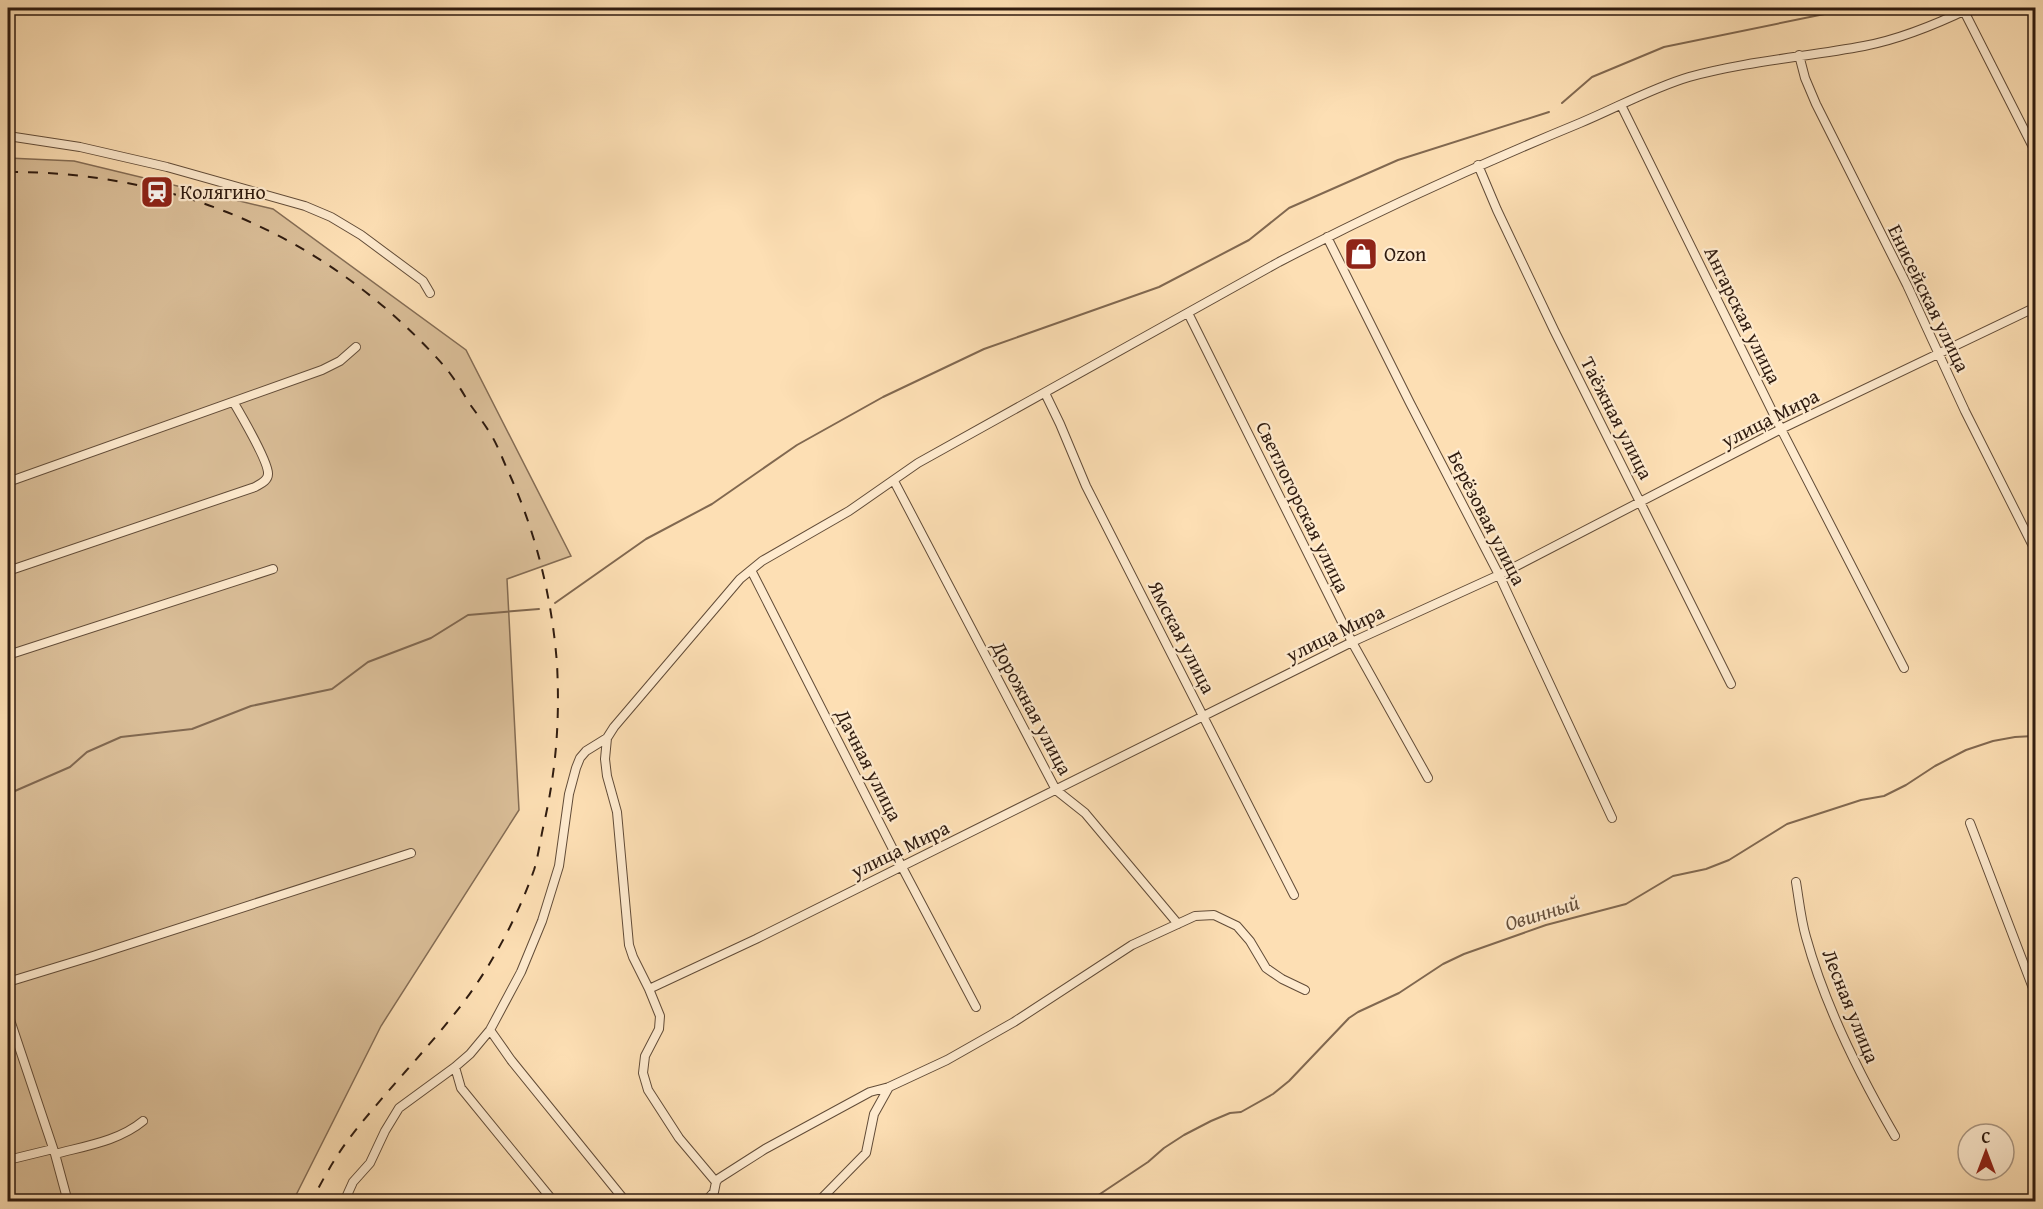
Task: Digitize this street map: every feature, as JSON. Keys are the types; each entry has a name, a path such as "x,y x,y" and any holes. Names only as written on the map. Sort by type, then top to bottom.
{"street":[{"path":"344,1202 353,1182 370,1163 384,1131 399,1108 470,1054 490,1030 521,972 542,921 559,866 569,794 580,758 586,751 607,738 740,579 762,561 849,511 918,463 1327,237 1478,165 1688,78 1799,55 1864,46 1895,39 1967,9 2036,153"},
{"name":"Енисейская улица","path":"1799,55 1816,104 1907,285 2036,552"},
{"name":"Ангарская улица","path":"1621,105 1781,429 1904,668"},
{"path":"8,136 80,147 166,167 305,206 331,217 361,235 417,276 427,286 430,293"},
{"name":"Таёжная улица","path":"1478,165 1554,330 1731,684"},
{"name":"Берёзовая улица","path":"1327,237 1499,576 1612,818"},
{"name":"улица Мира","path":"649,989 902,867 1352,642 1499,576 1781,429 2036,307"},
{"name":"Светлогорская улица","path":"1188,313 1352,642 1428,778"},
{"path":"8,482 322,370 340,361 356,347"},
{"name":"Ямская улица","path":"1045,393 1086,486 1294,895"},
{"path":"8,570 255,488 266,480 268,472 234,403"},
{"name":"Дорожная улица","path":"894,481 1056,790 1085,813 1178,924"},
{"path":"8,655 273,568"},
{"name":"Дачная улица","path":"751,570 976,1007"},
{"path":"607,738 605,759 616,812 629,945 649,989 660,1022 657,1037 645,1056 643,1073 648,1090 679,1138 716,1182"},
{"path":"1970,823 2036,996"},
{"path":"8,982 411,853"},
{"name":"Лесная улица","path":"1796,882 1805,936 1836,1021 1868,1090 1895,1136"},
{"path":"705,1202 714,1192 716,1182 765,1149 870,1092 889,1087 946,1059 1014,1022 1132,945 1194,916 1214,915 1237,926 1250,941 1266,968 1305,990"},
{"path":"8,1014 54,1151 68,1202"},
{"path":"490,1030 511,1060 626,1202"},
{"path":"455,1067 461,1089 554,1202"},
{"path":"818,1202 866,1153 874,1114 889,1087"},
{"path":"8,1160 114,1137 134,1129 143,1121"}],"shaded area":[{"path":"8,158 74,161 273,209 466,350 571,556 507,579 519,810 381,1026 293,1201 8,1201"}],"waterway":[{"path":"1562,103 1592,77 1664,47 1854,8"},
{"path":"555,603 646,539 712,504 797,445 883,397 984,349 1159,287 1249,240 1289,208 1398,160 1549,112"},
{"path":"8,794 70,767 87,752 121,737 192,729 251,706 332,689 368,662 431,638 468,615 539,609"},
{"name":"Овинный","path":"1097,1196 1184,1135 1230,1113 1241,1112 1273,1094 1289,1081 1349,1018 1399,993 1443,964 1464,954 1546,925 1626,904 1673,876 1706,869 1729,860 1787,824 1861,800 1884,796 1966,750 1993,741 2036,736"}],"railway":[{"path":"8,172 71,175 133,184 192,200 248,221 302,249 353,282 401,322 455,380 495,442 518,494 534,541 547,590 555,639 558,706 551,787 534,870 504,939 474,988 348,1140 311,1202"}],"place":[{"name":"Колягино","path":"157,192"},
{"name":"Ozon","path":"1361,254"}]}
